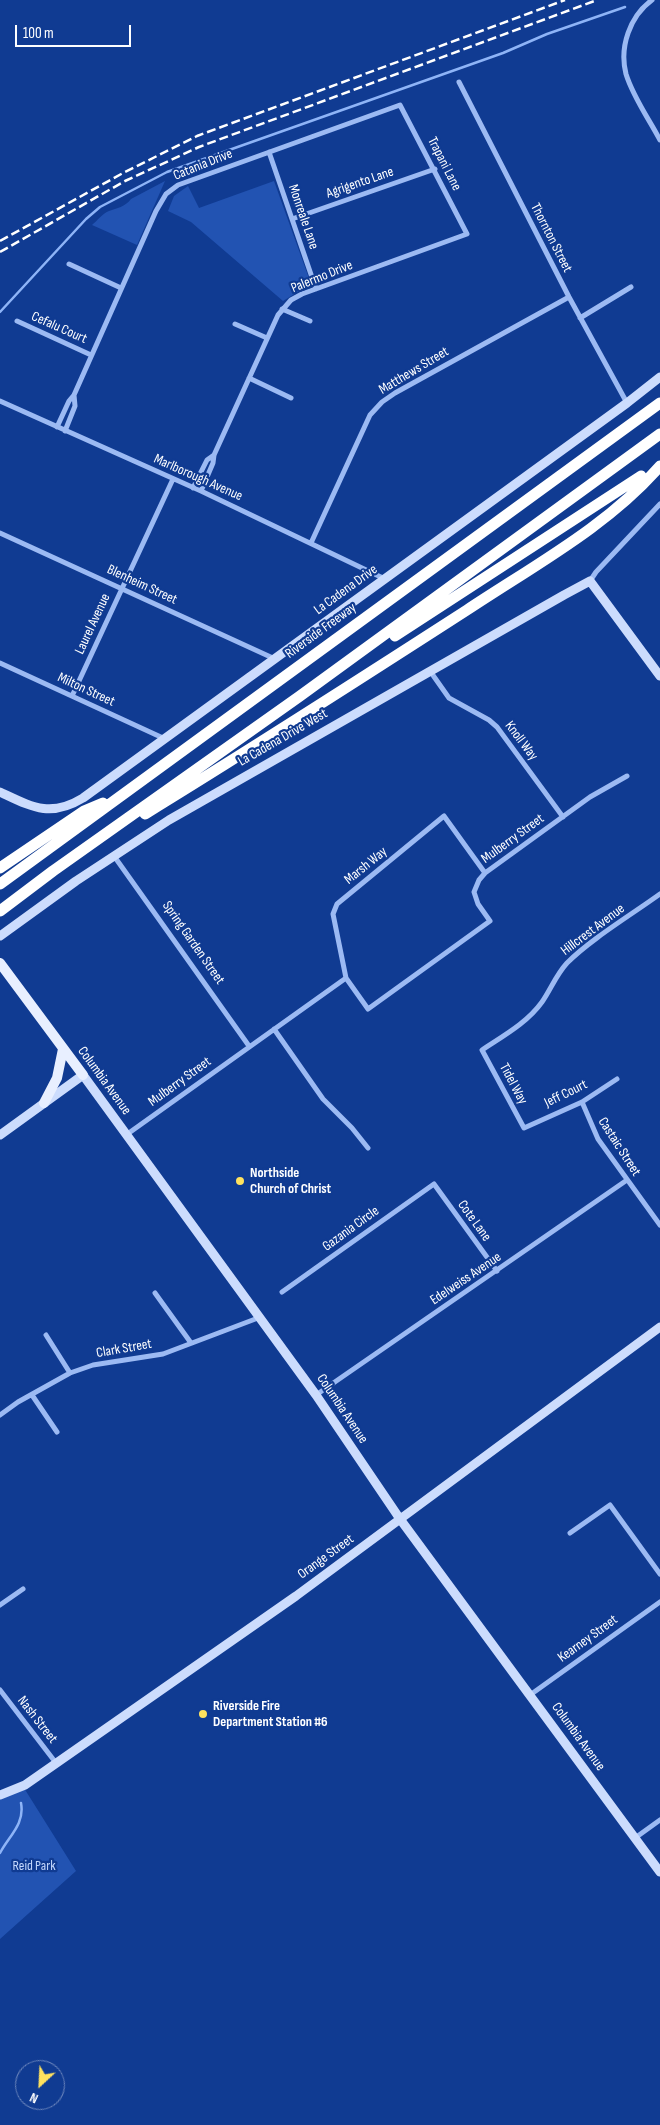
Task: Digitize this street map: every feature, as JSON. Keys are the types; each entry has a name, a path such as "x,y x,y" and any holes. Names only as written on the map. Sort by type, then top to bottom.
{"highway":[{"path":"593,451 660,394"},
{"name":"Riverside Freeway","path":"0,884 660,402"},
{"path":"1,911 52,871 300,696 660,434"},
{"path":"300,696 660,464"},
{"path":"52,871 278,732 564,547 615,508 660,464"},
{"path":"0,868 84,811 128,791"}],"main road":[{"name":"Columbia Avenue","path":"0,963 83,1076"},
{"path":"44,1103 57,1078 63,1049"}],"street":[{"path":"652,0 639,12 628,34 625,52 626,74 660,140"},
{"name":"Thornton Street","path":"459,82 569,297 627,403"},
{"name":"Catania Drive","path":"57,427 74,395 156,211 166,194 178,186 400,105"},
{"name":"Trapani Lane","path":"400,105 435,169 467,234"},
{"name":"Monreale Lane","path":"269,152 316,289"},
{"name":"Agrigento Lane","path":"292,219 435,169"},
{"name":"Palermo Drive","path":"201,491 213,463 214,455 282,309 302,294 467,234"},
{"path":"69,264 122,288"},
{"path":"580,318 631,287"},
{"name":"Matthews Street","path":"311,542 370,415 382,402 569,297"},
{"path":"282,309 310,321"},
{"name":"Cefalu Court","path":"17,321 91,355"},
{"path":"235,324 267,338"},
{"name":"La Cadena Drive","path":"0,792 34,808 54,809 72,804 275,659 660,377"},
{"path":"249,378 291,398"},
{"name":"Catania Drive","path":"64,431 75,406 74,395"},
{"name":"Marlborough Avenue","path":"0,401 201,491 385,579"},
{"name":"Palermo Drive","path":"193,488 207,460 214,455"},
{"name":"Laurel Avenue","path":"72,696 173,479"},
{"path":"660,504 590,581 660,676"},
{"name":"Blenheim Street","path":"0,533 275,659"},
{"name":"La Cadena Drive West","path":"0,936 76,881 169,820 430,670 590,581"},
{"name":"Milton Street","path":"0,663 163,738"},
{"name":"Knoll Way","path":"430,670 449,698 489,720 497,727 563,817"},
{"name":"Mulberry Street","path":"368,1010 490,921 478,904 474,892 479,880 485,873 590,797 627,776"},
{"name":"Marsh Way","path":"368,1010 346,978 333,914 337,904 444,816 485,873"},
{"name":"Spring Garden Street","path":"114,856 249,1046"},
{"name":"Hillcrest Avenue","path":"482,1050 534,1012 559,972 576,955 660,894"},
{"name":"Mulberry Street","path":"126,1135 346,978"},
{"path":"274,1029 324,1099 368,1148"},
{"name":"Tidel Way","path":"482,1050 524,1128"},
{"path":"0,1135 83,1076"},
{"name":"Columbia Avenue","path":"83,1076 316,1395 400,1519 660,1872"},
{"name":"Jeff Court","path":"524,1128 582,1102 617,1079"},
{"name":"Castaic Street","path":"582,1102 598,1139 660,1225"},
{"name":"Edelweiss Avenue","path":"316,1395 627,1180"},
{"name":"Cote Lane","path":"434,1184 497,1271"},
{"name":"Gazania Circle","path":"282,1292 434,1184"},
{"path":"155,1293 191,1343"},
{"name":"Clark Street","path":"0,1415 70,1373 94,1366 163,1354 258,1318"},
{"name":"Orange Street","path":"0,1795 26,1785 296,1596 660,1327"},
{"path":"46,1335 70,1373"},
{"path":"32,1395 57,1432"},
{"path":"570,1534 610,1504 660,1574"},
{"path":"0,1606 23,1589"},
{"name":"Kearney Street","path":"530,1695 660,1602"},
{"name":"Nash Street","path":"0,1690 56,1763"},
{"path":"636,1838 660,1820"}],"green space":[{"path":"165,181 137,245 92,225 102,215 124,206 131,199"},
{"path":"274,181 311,284 283,301 191,222 168,211 174,196 188,186 199,208"},
{"name":"Reid Park","path":"24,1788 76,1871 0,1939 0,1798"}],"waterway":[{"path":"0,312 86,219 100,207 167,172 503,53 547,34 625,7"},
{"path":"0,1853 21,1817 21,1803"}],"railway":[{"path":"0,241 123,173 197,136 565,0"},
{"path":"0,252 125,181 199,147 597,0"}],"place":[{"name":"Northside Church of Christ","path":"240,1181"},
{"name":"Riverside Fire Department Station #6","path":"203,1714"}]}
